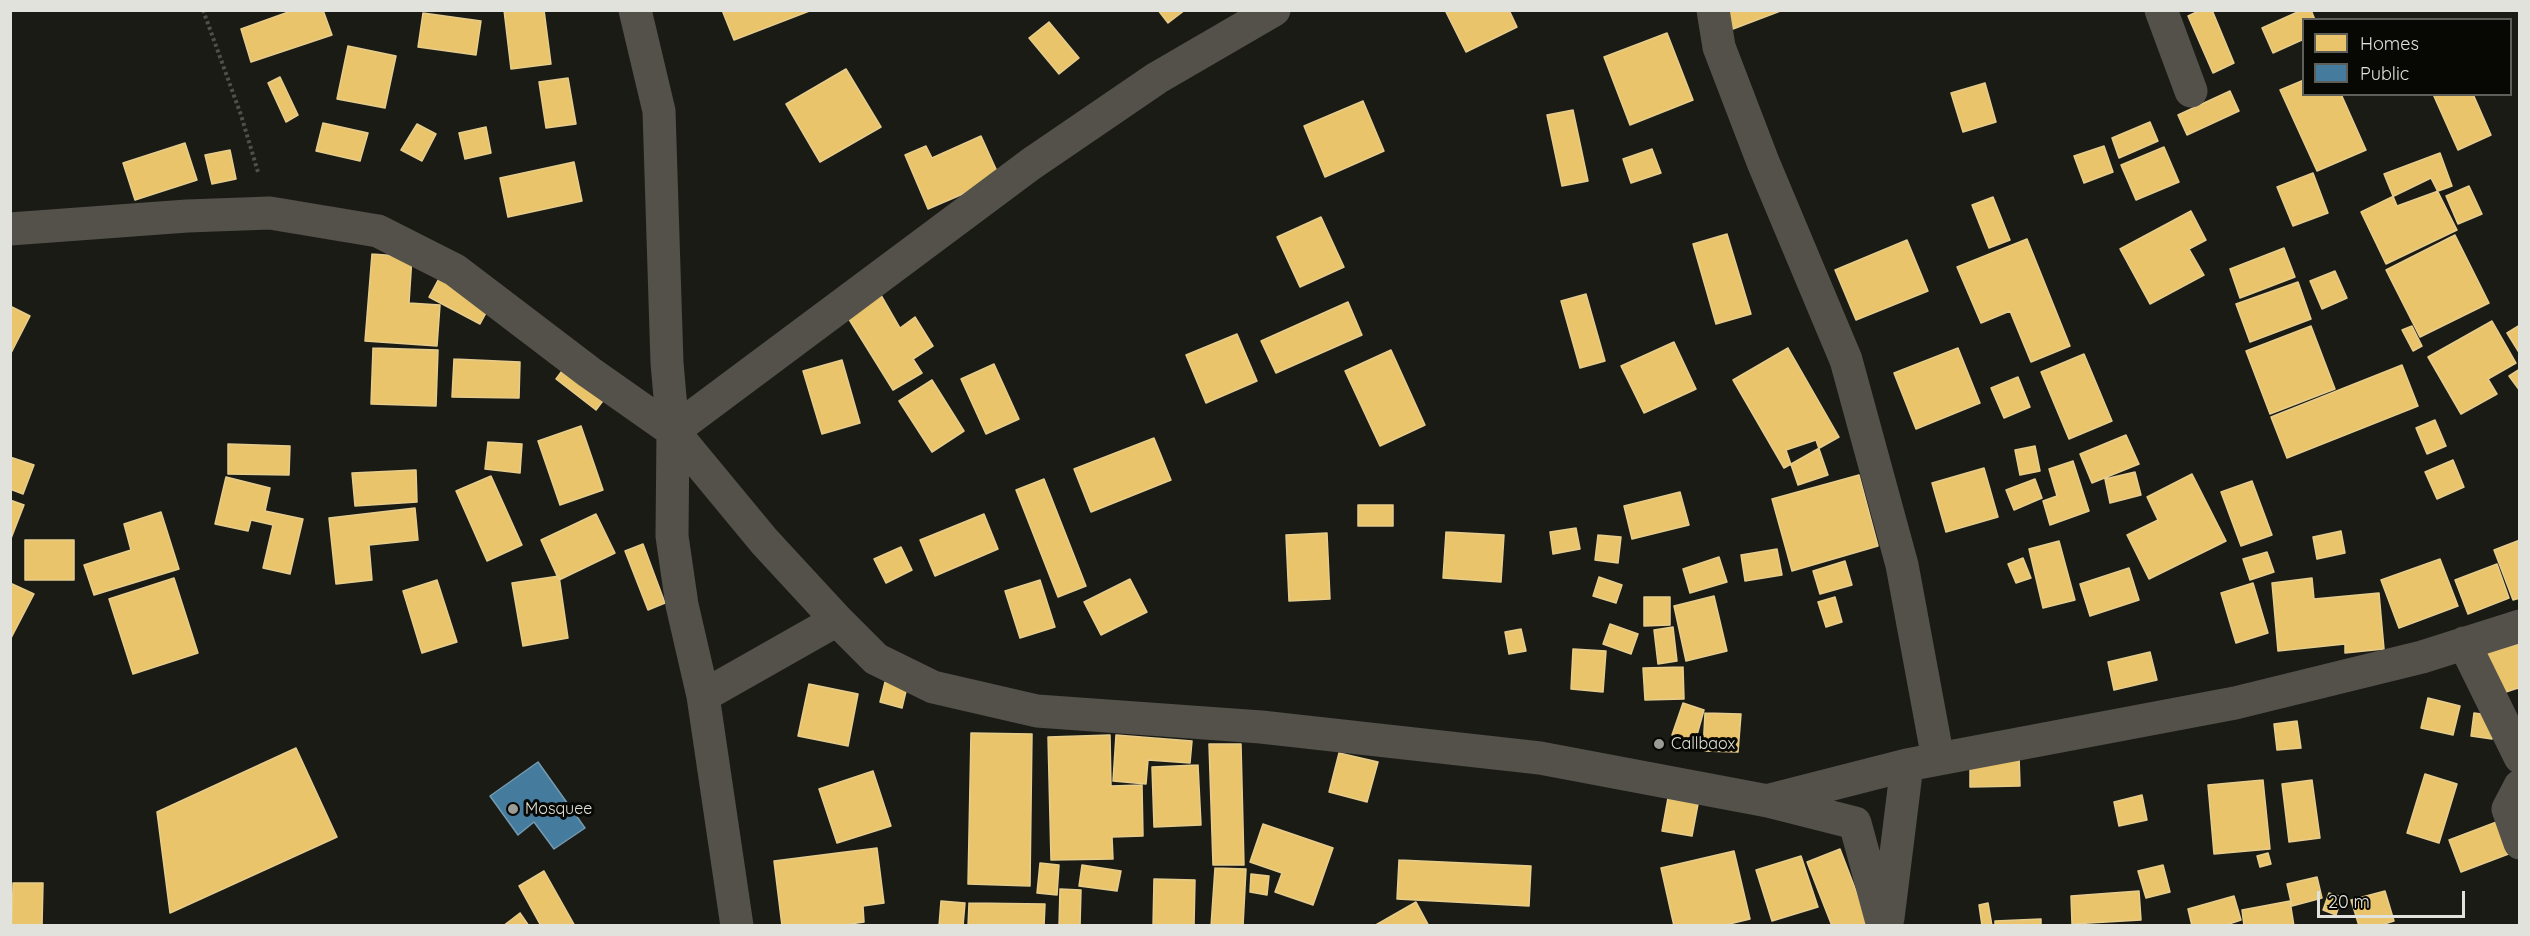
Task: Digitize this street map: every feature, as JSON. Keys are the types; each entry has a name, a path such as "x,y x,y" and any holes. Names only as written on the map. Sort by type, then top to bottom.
{"street":[{"path":"635,10 659,111 667,363 674,431 672,536 682,605 704,696 737,926"},
{"path":"674,431 1031,164 1157,78 1274,10"},
{"path":"1713,10 1719,47 1763,162 1846,360 1902,565 1923,762 1885,926"},
{"path":"2161,10 2191,91"},
{"path":"10,229 187,216 270,213 378,231 455,270 589,372 674,431 764,541 876,659 933,687 1037,711 1261,727 1540,758 1768,801 1856,824 1885,926"},
{"path":"704,696 837,620"},
{"path":"1768,801 1923,762 2235,703 2422,657 2520,626"},
{"path":"2464,643 2520,758"},
{"path":"2520,786 2508,808 2520,843"}],"path":[{"path":"203,10 241,115 270,213"}],"building: Homes":[{"path":"294,10 323,10 332,35 251,62 241,29"},
{"path":"504,10 544,10 551,64 511,69"},
{"path":"722,10 812,10 734,40"},
{"path":"1158,10 1185,10 1168,23"},
{"path":"1445,10 1509,10 1517,27 1466,52"},
{"path":"1726,10 1783,10 1733,29"},
{"path":"2201,10 2212,10 2234,63 2213,73 2188,16"},
{"path":"2302,10 2311,10 2314,18 2302,18 2302,40 2273,53 2262,28"},
{"path":"423,13 481,21 476,55 418,47"},
{"path":"1049,22 1079,58 1059,74 1029,38"},
{"path":"1667,33 1693,100 1630,125 1604,57"},
{"path":"348,46 396,56 385,108 337,99"},
{"path":"846,69 881,127 820,162 786,104"},
{"path":"280,77 298,115 286,122 268,83"},
{"path":"568,78 576,124 546,128 539,82"},
{"path":"2302,81 2302,96 2342,96 2366,150 2317,171 2280,90"},
{"path":"1985,83 1996,122 1963,132 1951,93"},
{"path":"2230,91 2239,111 2187,135 2178,115"},
{"path":"2434,96 2474,96 2491,135 2458,150"},
{"path":"1363,101 1384,151 1325,177 1304,126"},
{"path":"1573,110 1588,181 1562,186 1547,115"},
{"path":"2150,122 2158,141 2119,158 2112,138"},
{"path":"323,123 368,133 360,161 316,151"},
{"path":"417,124 436,134 422,161 401,150"},
{"path":"486,127 491,153 465,159 459,133"},
{"path":"981,136 1000,178 928,209 905,155 926,146 932,158"},
{"path":"185,143 197,180 135,200 123,163"},
{"path":"2104,146 2113,172 2084,183 2074,156"},
{"path":"2164,147 2179,182 2136,200 2121,165"},
{"path":"1652,149 1661,173 1631,183 1623,159"},
{"path":"230,150 236,179 212,184 205,155"},
{"path":"2440,153 2452,186 2397,206 2384,174"},
{"path":"574,162 582,201 508,217 500,178"},
{"path":"2313,173 2328,213 2293,226 2277,187"},
{"path":"2431,178 2457,230 2386,264 2361,212"},
{"path":"2469,186 2482,214 2458,224 2446,196"},
{"path":"1993,197 2010,240 1989,248 1972,205"},
{"path":"2191,211 2206,240 2189,249 2204,275 2150,304 2120,249"},
{"path":"1321,217 1344,267 1300,287 1277,237"},
{"path":"1727,234 1751,314 1716,324 1693,244"},
{"path":"2455,235 2489,303 2420,337 2386,270"},
{"path":"2027,239 2070,346 2031,362 2010,311 1981,323 1957,267"},
{"path":"1907,240 1928,291 1856,320 1835,270"},
{"path":"2284,248 2295,277 2240,298 2230,269"},
{"path":"372,254 412,257 409,303 440,305 437,346 365,341"},
{"path":"449,260 500,287 480,324 429,297"},
{"path":"2335,271 2347,298 2322,309 2310,281"},
{"path":"2298,282 2311,319 2250,342 2236,304"},
{"path":"1586,294 1605,361 1580,368 1561,301"},
{"path":"881,295 900,328 915,317 933,346 913,359 922,373 893,390 847,316"},
{"path":"1348,302 1362,335 1276,373 1261,341"},
{"path":"10,306 30,316 10,355"},
{"path":"2492,321 2516,363 2488,379 2497,394 2461,414 2428,357"},
{"path":"2520,325 2520,354 2507,333"},
{"path":"2311,326 2335,389 2270,414 2246,351"},
{"path":"2412,326 2422,346 2413,351 2402,330"},
{"path":"1237,334 1257,381 1206,403 1186,355"},
{"path":"1674,342 1696,389 1644,413 1621,366"},
{"path":"373,348 438,350 436,406 371,404"},
{"path":"1788,348 1839,437 1784,468 1733,380"},
{"path":"1958,348 1980,403 1916,429 1894,373"},
{"path":"1391,350 1425,425 1380,446 1345,371"},
{"path":"2084,354 2112,421 2069,439 2041,372"},
{"path":"454,359 520,362 519,398 452,397"},
{"path":"842,360 860,423 822,434 803,371"},
{"path":"994,364 1019,419 986,434 961,379"},
{"path":"2402,365 2418,406 2287,458 2271,417"},
{"path":"565,367 605,398 596,410 556,379"},
{"path":"2520,369 2520,391 2509,376"},
{"path":"2018,377 2030,407 2004,418 1991,388"},
{"path":"932,380 964,431 932,452 899,401"},
{"path":"2435,420 2446,446 2427,454 2416,428"},
{"path":"581,426 603,490 560,505 538,441"},
{"path":"2126,435 2139,464 2092,483 2080,454"},
{"path":"1154,438 1171,480 1091,512 1074,469"},
{"path":"1816,440 1828,475 1798,485 1786,450"},
{"path":"488,442 522,444 520,473 485,469"},
{"path":"228,444 290,446 289,475 228,474"},
{"path":"2035,446 2040,471 2020,475 2015,450"},
{"path":"10,457 34,465 23,494 10,489"},
{"path":"2453,460 2464,487 2437,499 2425,472"},
{"path":"2073,461 2089,511 2050,525 2043,501 2057,496 2049,469"},
{"path":"1984,468 1998,517 1946,532 1932,483"},
{"path":"416,470 417,502 355,506 352,473"},
{"path":"2135,472 2141,495 2110,503 2105,479"},
{"path":"2192,474 2226,541 2149,579 2127,535 2158,520 2147,497"},
{"path":"1859,475 1878,546 1792,571 1772,499"},
{"path":"491,476 522,545 487,561 456,491"},
{"path":"226,477 270,488 265,511 303,519 290,574 263,568 273,525 251,520 248,531 215,524"},
{"path":"1044,479 1086,586 1058,597 1016,490"},
{"path":"2035,479 2042,498 2014,510 2006,490"},
{"path":"2252,481 2272,535 2241,546 2221,492"},
{"path":"1680,492 1689,525 1632,539 1624,506"},
{"path":"10,500 24,505 10,541"},
{"path":"1358,505 1393,505 1393,526 1358,526"},
{"path":"415,508 418,540 369,545 372,580 336,584 329,518"},
{"path":"161,512 179,569 94,595 84,565 131,550 124,524"},
{"path":"596,514 615,553 559,580 541,540"},
{"path":"984,514 998,549 935,576 920,540"},
{"path":"1576,528 1580,549 1553,554 1550,532"},
{"path":"2341,531 2345,553 2317,559 2313,537"},
{"path":"1446,532 1504,535 1501,582 1443,578"},
{"path":"1327,533 1330,599 1289,601 1286,535"},
{"path":"1598,535 1621,537 1618,563 1595,560"},
{"path":"25,540 74,540 74,580 25,580"},
{"path":"2520,540 2520,598 2513,600 2494,550"},
{"path":"2059,541 2075,600 2043,608 2029,549"},
{"path":"643,544 665,603 648,610 625,551"},
{"path":"901,547 912,570 886,583 874,559"},
{"path":"1777,549 1782,575 1745,581 1741,555"},
{"path":"2267,552 2274,572 2250,580 2243,559"},
{"path":"1719,557 1727,582 1690,593 1683,569"},
{"path":"2023,558 2031,578 2016,583 2008,564"},
{"path":"2440,559 2458,606 2399,628 2381,580"},
{"path":"1845,561 1852,585 1820,594 1813,571"},
{"path":"2497,564 2509,598 2468,614 2455,580"},
{"path":"2129,568 2139,600 2090,616 2080,584"},
{"path":"559,576 568,638 523,646 512,583"},
{"path":"1599,577 1622,585 1616,603 1593,596"},
{"path":"174,578 198,653 133,674 109,599"},
{"path":"2312,578 2314,599 2379,593 2384,649 2345,653 2345,644 2278,651 2272,583"},
{"path":"1130,579 1147,612 1101,635 1084,602"},
{"path":"437,580 457,642 422,653 403,591"},
{"path":"1040,580 1055,627 1020,638 1005,591"},
{"path":"10,583 34,594 10,640"},
{"path":"2253,583 2268,633 2236,643 2221,593"},
{"path":"1714,596 1727,651 1686,661 1674,606"},
{"path":"1644,597 1670,597 1670,625 1644,626"},
{"path":"1835,597 1842,622 1826,627 1818,602"},
{"path":"1610,624 1638,634 1631,654 1603,644"},
{"path":"1673,627 1677,661 1658,664 1654,630"},
{"path":"1521,629 1526,651 1509,654 1505,632"},
{"path":"2520,643 2520,693 2518,688 2500,694 2487,653"},
{"path":"1573,649 1606,651 1603,692 1571,689"},
{"path":"2150,652 2157,680 2114,690 2108,662"},
{"path":"1683,667 1684,699 1645,700 1643,668"},
{"path":"885,682 907,687 902,708 880,702"},
{"path":"809,684 858,694 848,746 798,736"},
{"path":"2428,698 2460,706 2453,735 2421,728"},
{"path":"1683,703 1704,710 1695,742 1672,735"},
{"path":"1705,713 1741,714 1738,752 1703,751"},
{"path":"2474,713 2496,716 2492,739 2471,736"},
{"path":"2297,721 2301,748 2277,750 2274,724"},
{"path":"971,733 1032,734 1030,886 968,884"},
{"path":"1110,735 1111,786 1142,785 1143,836 1112,837 1113,859 1051,860 1048,737"},
{"path":"1116,735 1192,741 1190,763 1148,760 1146,784 1113,781"},
{"path":"1209,744 1241,744 1244,865 1213,865"},
{"path":"296,748 337,837 170,913 157,812"},
{"path":"1339,753 1378,762 1367,802 1329,792"},
{"path":"2019,756 2020,786 1970,787 1970,757"},
{"path":"1198,765 1201,825 1154,827 1152,767"},
{"path":"873,771 891,826 837,843 819,789"},
{"path":"2425,774 2457,784 2439,843 2407,833"},
{"path":"2263,780 2270,849 2214,854 2208,785"},
{"path":"2312,780 2320,838 2289,842 2282,784"},
{"path":"2142,795 2147,820 2119,826 2114,802"},
{"path":"1668,798 1698,804 1692,836 1662,831"},
{"path":"2507,818 2519,850 2461,872 2449,840"},
{"path":"1263,824 1333,848 1313,905 1275,892 1282,873 1250,862"},
{"path":"877,848 884,903 863,906 864,922 836,926 782,926 774,861"},
{"path":"1840,849 1868,922 1861,926 1832,926 1807,862"},
{"path":"1734,851 1750,919 1721,926 1674,926 1661,868"},
{"path":"2268,853 2271,864 2260,867 2257,856"},
{"path":"1801,856 1818,907 1772,921 1756,870"},
{"path":"1399,860 1531,866 1529,906 1397,899"},
{"path":"1040,863 1059,865 1057,895 1037,893"},
{"path":"1082,865 1121,871 1117,891 1079,886"},
{"path":"2163,865 2170,892 2146,898 2138,871"},
{"path":"1215,868 1246,869 1243,926 1211,926"},
{"path":"544,871 575,926 541,926 519,886"},
{"path":"1251,874 1269,876 1267,895 1250,892"},
{"path":"2317,877 2322,898 2292,906 2287,884"},
{"path":"1154,879 1195,880 1194,926 1153,926"},
{"path":"13,883 43,883 42,926 12,926"},
{"path":"1060,889 1081,890 1080,926 1059,926"},
{"path":"2139,891 2141,920 2072,924 2071,896"},
{"path":"2385,891 2394,921 2378,926 2359,926 2351,900"},
{"path":"2329,893 2342,897 2336,915 2323,910"},
{"path":"2234,896 2241,920 2223,926 2192,926 2188,909"},
{"path":"941,901 965,903 963,926 939,926"},
{"path":"2290,901 2294,926 2244,926 2242,910"},
{"path":"1416,902 1429,926 1374,926"},
{"path":"969,903 1045,904 1044,926 968,926"},
{"path":"1988,903 1992,926 1982,926 1979,905"},
{"path":"520,913 529,926 503,926"},
{"path":"2041,919 2041,926 1995,926 1995,921"}],"building: Public":[{"path":"538,762 585,828 554,849 534,822 518,835 490,796"}],"place":[{"name":"Callbaox","path":"1659,744"},
{"name":"Mosquee","path":"513,809"}]}
